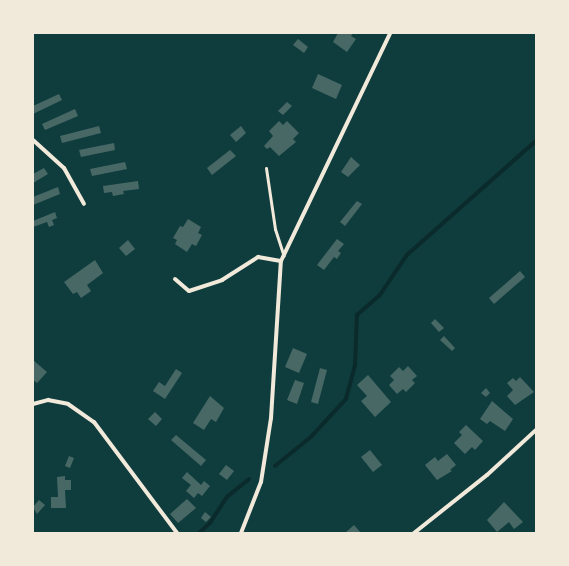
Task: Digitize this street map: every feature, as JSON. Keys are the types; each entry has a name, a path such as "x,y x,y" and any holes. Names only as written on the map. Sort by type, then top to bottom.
{"street":[{"path":"241,533 261,482 271,418 282,261 390,33"},
{"path":"33,140 64,168 84,204"},
{"path":"175,279 189,291 222,280 258,257 282,261"},
{"path":"33,404 48,400 68,404 94,422 177,533"},
{"path":"415,533 487,475 536,430"}],"lane":[{"path":"266,168 275,229 284,256"}],"building":[{"path":"338,33 353,33 351,36 356,39 347,52 333,42"},
{"path":"298,39 308,47 304,53 293,45"},
{"path":"318,74 342,85 336,99 312,88"},
{"path":"59,94 62,100 33,114 33,106"},
{"path":"287,102 292,106 283,115 278,111"},
{"path":"75,109 78,116 45,130 42,124"},
{"path":"279,121 283,125 287,121 299,133 293,139 296,142 279,156 270,147 267,149 264,146 273,136 269,131"},
{"path":"99,126 101,133 62,143 60,136"},
{"path":"241,126 246,133 236,142 230,135"},
{"path":"114,143 115,150 81,157 79,150"},
{"path":"230,150 236,156 212,175 207,168"},
{"path":"351,157 360,165 348,177 341,172"},
{"path":"125,162 127,169 92,176 90,169"},
{"path":"44,168 48,174 33,183 33,174"},
{"path":"138,181 139,189 123,191 124,194 113,196 112,192 104,193 103,186"},
{"path":"58,187 60,194 33,205 33,197"},
{"path":"357,201 362,204 345,226 340,222"},
{"path":"55,212 57,218 52,220 54,225 49,227 47,222 33,227 33,221"},
{"path":"188,219 201,227 198,233 202,235 196,246 192,244 187,252 175,244 177,240 173,238 180,226 183,227"},
{"path":"337,239 344,244 338,251 341,253 337,259 334,257 324,270 317,265"},
{"path":"128,240 135,249 126,256 119,248"},
{"path":"95,260 103,273 87,285 91,291 81,298 77,292 73,294 64,282"},
{"path":"520,271 525,277 494,304 489,298"},
{"path":"435,319 444,328 439,332 431,323"},
{"path":"444,336 455,348 452,351 440,340"},
{"path":"293,348 307,354 299,373 285,367"},
{"path":"33,360 47,372 37,383 33,380"},
{"path":"408,366 417,376 412,380 415,383 406,392 403,389 397,394 389,385 394,380 390,376 399,367 403,371"},
{"path":"320,368 327,370 318,404 311,402"},
{"path":"176,369 182,373 165,399 153,391 159,382 165,386"},
{"path":"368,375 391,402 375,417 361,401 367,396 357,385"},
{"path":"520,377 534,392 515,405 507,396 513,390 507,383 513,378 516,381"},
{"path":"295,380 304,383 297,404 287,400"},
{"path":"486,388 490,393 486,397 481,393"},
{"path":"210,396 224,408 216,422 211,419 204,430 193,423"},
{"path":"492,401 513,419 505,431 490,421 487,424 480,419"},
{"path":"155,412 162,419 156,426 148,419"},
{"path":"466,425 483,441 475,450 472,447 465,454 454,443 462,435 459,432"},
{"path":"176,435 206,460 201,466 171,440"},
{"path":"370,450 382,465 373,472 361,457"},
{"path":"447,454 456,465 450,470 452,471 437,480 425,465 435,457 438,461"},
{"path":"69,456 74,458 70,468 65,466"},
{"path":"226,465 234,471 227,480 219,474"},
{"path":"187,472 201,485 204,481 210,486 202,496 198,493 194,498 186,491 191,485 182,478"},
{"path":"65,476 65,480 71,480 71,490 65,490 66,508 51,508 51,497 58,497 57,477"},
{"path":"187,499 196,508 178,523 170,514"},
{"path":"39,500 45,505 37,514 33,507"},
{"path":"504,502 523,522 514,529 509,522 497,532 487,520"},
{"path":"205,512 211,517 206,522 201,518"},
{"path":"354,525 361,533 345,533"}],"waterway":[{"path":"275,466 311,437 346,399 355,366 357,315 380,295 407,255 536,141"},
{"path":"199,533 210,523 227,497 249,479"}]}
